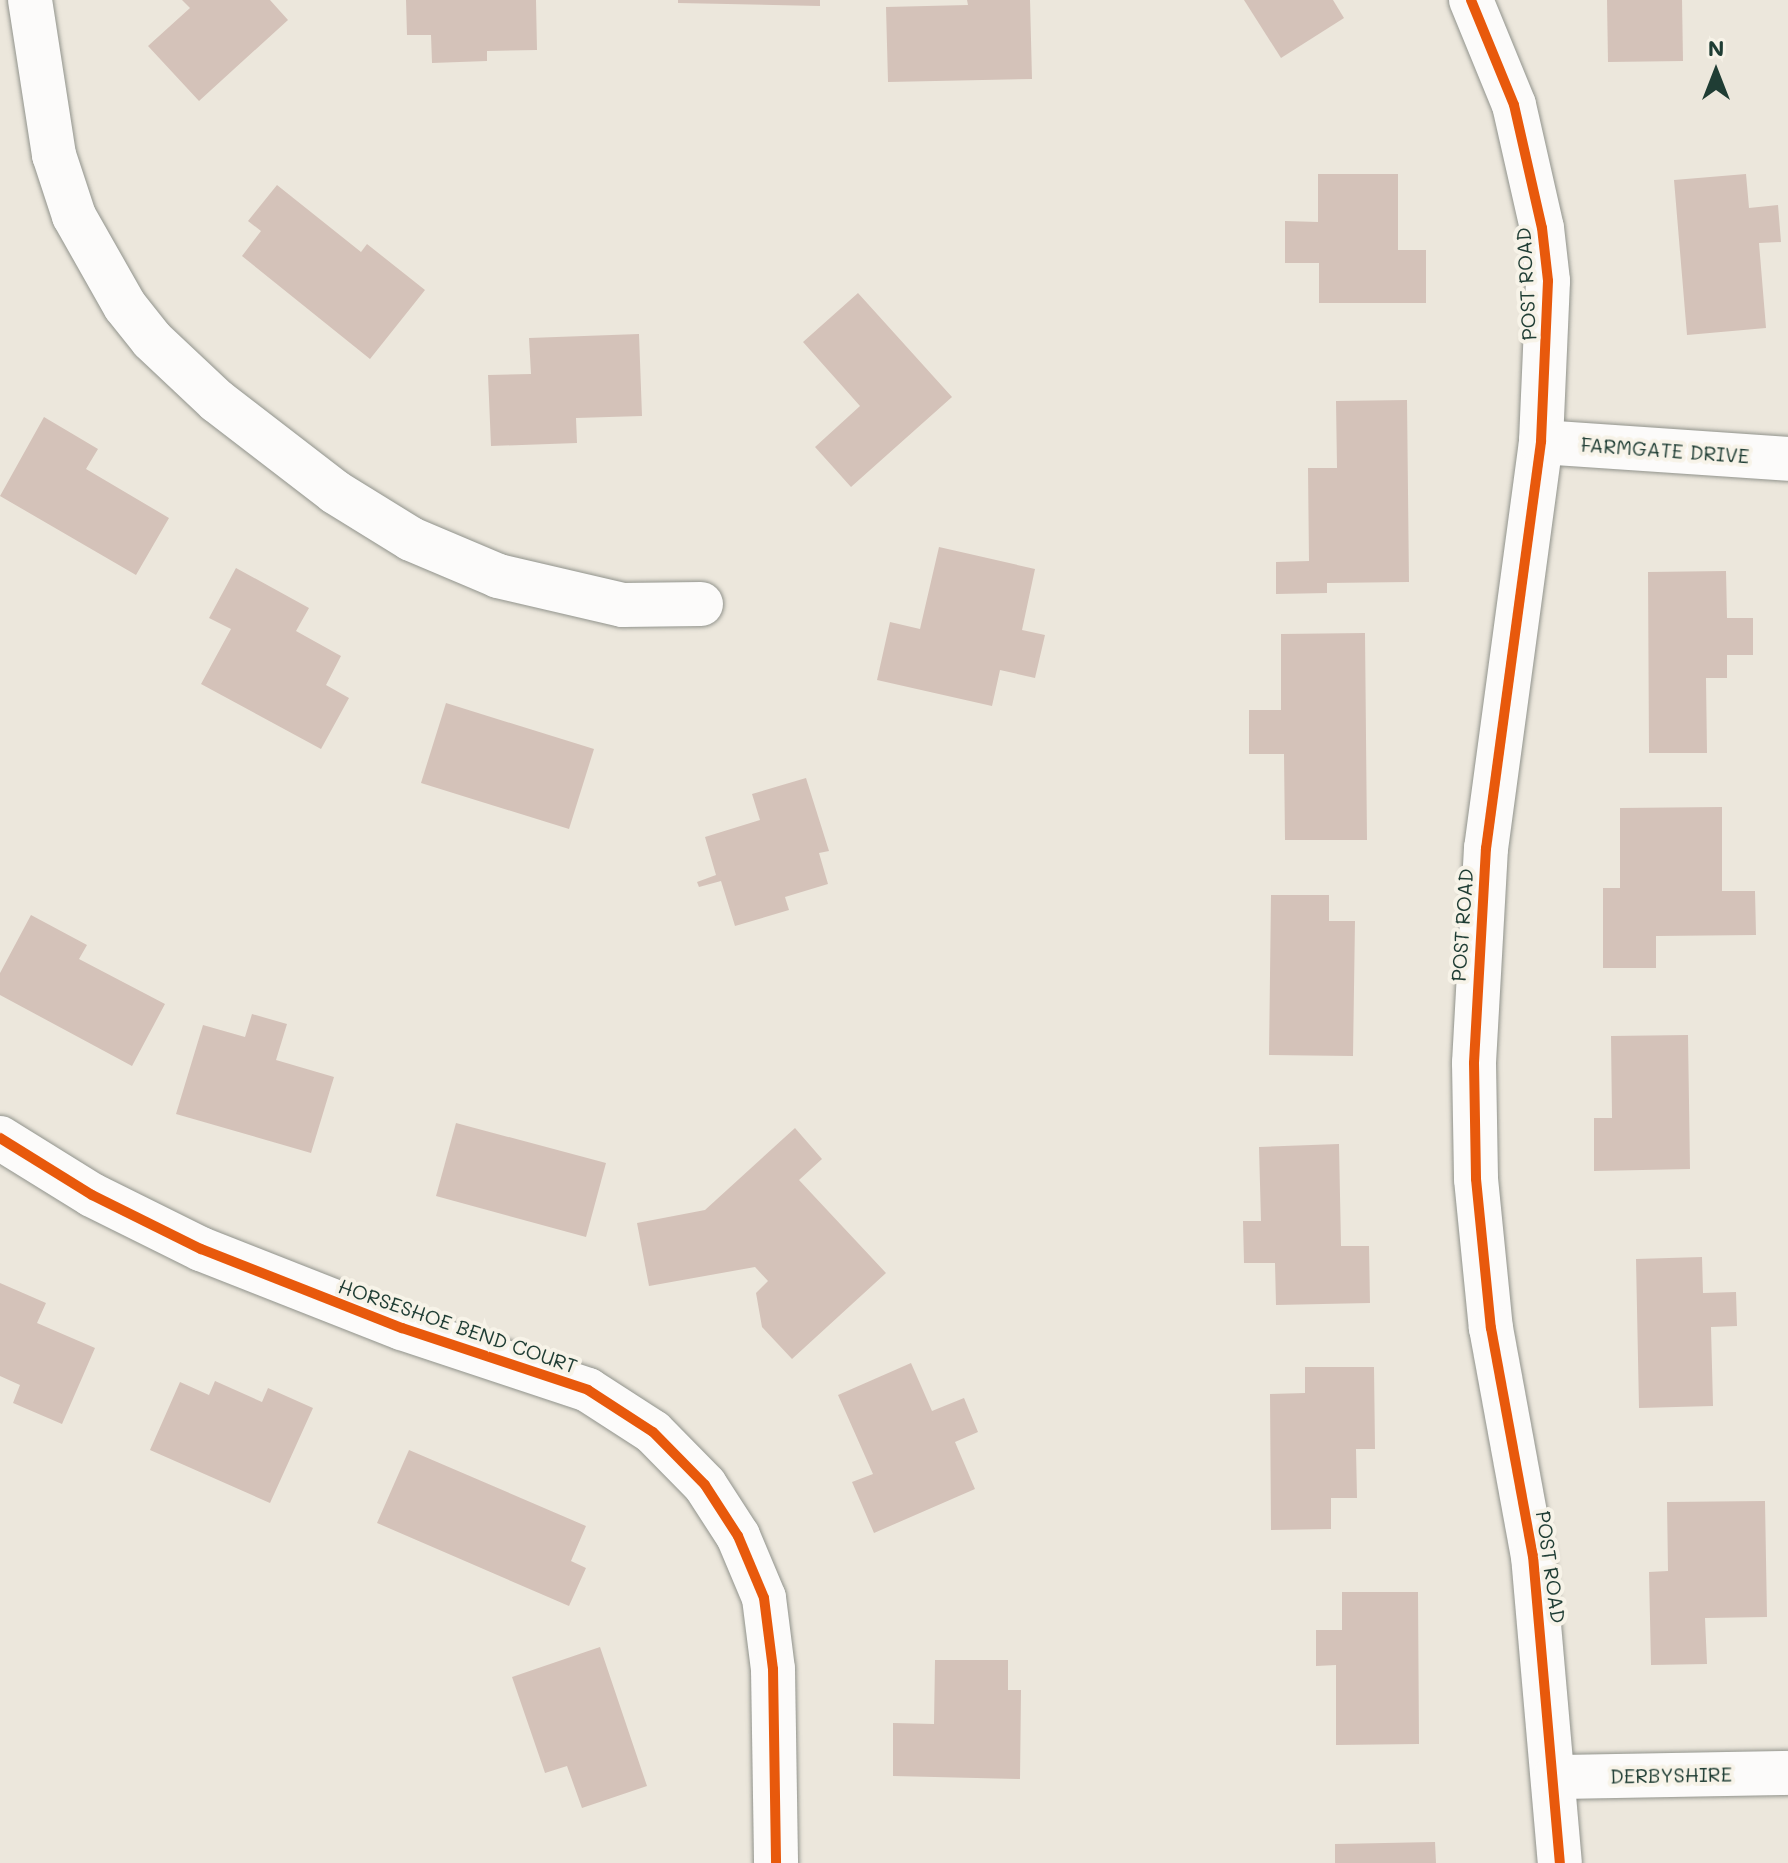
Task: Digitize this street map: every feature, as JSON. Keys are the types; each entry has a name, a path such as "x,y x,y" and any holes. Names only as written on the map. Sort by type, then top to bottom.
{"street":[{"path":"30,0 54,155 74,216 125,306 152,340 217,401 335,492 411,539 498,576 623,605 701,604"},
{"name":"POST ROAD","path":"1471,0 1514,105 1542,228 1548,372 1486,848 1474,1063 1476,1179 1491,1328 1533,1556 1555,1777 1560,1863"},
{"name":"FARMGATE DRIVE","path":"1541,442 1788,459"},
{"name":"HORSESHOE BEND COURT","path":"0,1138 92,1195 201,1249 402,1328 588,1390 653,1432 705,1485 738,1536 764,1598 773,1669 776,1863"},
{"name":"DERBYSHIRE","path":"1555,1777 1788,1773"}],"building":[{"path":"182,0 270,0 288,20 199,101 148,46 190,8"},
{"path":"406,0 536,0 537,50 487,51 487,61 432,63 431,35 407,35"},
{"path":"678,0 820,0 820,6 678,3"},
{"path":"967,0 1030,0 1032,79 888,82 886,7 968,5"},
{"path":"1244,0 1333,0 1344,18 1281,58"},
{"path":"1607,0 1682,0 1683,61 1608,62"},
{"path":"1318,174 1398,174 1398,250 1426,250 1426,303 1319,303 1319,263 1285,263 1285,221 1318,222"},
{"path":"1746,174 1749,208 1778,205 1781,242 1759,243 1766,328 1687,335 1674,180"},
{"path":"277,185 361,252 367,244 425,290 370,359 242,256 261,231 248,221"},
{"path":"858,293 952,397 851,487 815,447 860,406 803,342"},
{"path":"639,334 642,416 576,418 577,443 491,446 488,375 531,374 529,338"},
{"path":"1407,400 1409,582 1327,583 1327,593 1276,594 1276,562 1309,561 1308,468 1337,468 1336,401"},
{"path":"44,417 98,449 86,469 169,518 136,575 0,496"},
{"path":"939,547 1035,569 1022,630 1045,635 1035,678 1000,670 992,706 877,680 890,622 920,629"},
{"path":"236,568 309,608 296,631 341,656 326,685 349,698 321,749 201,684 231,629 209,618"},
{"path":"1726,571 1727,618 1753,618 1753,655 1727,655 1727,678 1706,678 1707,753 1649,753 1648,572"},
{"path":"1365,633 1367,840 1285,840 1284,754 1249,754 1249,710 1281,710 1281,634"},
{"path":"446,703 594,749 569,829 421,783"},
{"path":"806,778 829,851 819,853 828,884 785,897 789,910 735,926 721,881 699,887 697,882 716,875 705,837 760,820 752,794"},
{"path":"1722,807 1722,891 1755,891 1756,935 1656,936 1656,968 1603,968 1603,888 1620,888 1620,808"},
{"path":"1271,895 1329,895 1329,921 1355,921 1353,1056 1269,1055"},
{"path":"31,915 87,945 79,959 165,1004 132,1066 0,995 0,973"},
{"path":"252,1014 287,1024 276,1060 334,1077 311,1153 176,1114 203,1025 245,1037"},
{"path":"1688,1035 1690,1169 1594,1171 1594,1118 1612,1118 1611,1036"},
{"path":"456,1123 606,1163 586,1237 436,1196"},
{"path":"795,1128 822,1159 799,1180 886,1273 792,1359 762,1327 756,1293 768,1281 755,1267 649,1286 637,1223 705,1210"},
{"path":"1339,1144 1341,1246 1369,1246 1370,1303 1276,1305 1275,1263 1244,1263 1243,1221 1261,1221 1259,1147"},
{"path":"1702,1257 1703,1293 1736,1292 1737,1326 1711,1327 1713,1406 1639,1408 1636,1259"},
{"path":"0,1283 46,1303 37,1323 95,1348 62,1424 13,1403 20,1385 0,1376"},
{"path":"911,1363 932,1411 964,1398 978,1432 955,1442 975,1489 874,1533 852,1482 873,1474 838,1395"},
{"path":"1305,1367 1374,1367 1375,1449 1356,1449 1357,1498 1331,1498 1331,1529 1271,1530 1270,1394 1305,1393"},
{"path":"215,1381 262,1402 268,1388 313,1408 270,1503 150,1450 180,1382 209,1395"},
{"path":"409,1450 586,1526 571,1561 586,1568 569,1606 377,1523"},
{"path":"1765,1501 1767,1617 1705,1618 1707,1664 1651,1665 1649,1572 1668,1571 1667,1502"},
{"path":"1342,1592 1418,1592 1419,1744 1336,1745 1336,1665 1316,1666 1316,1630 1342,1630"},
{"path":"600,1647 647,1786 582,1808 567,1766 545,1773 512,1677"},
{"path":"935,1660 1008,1660 1008,1690 1021,1690 1020,1779 893,1776 893,1723 934,1724"},
{"path":"1435,1842 1436,1863 1335,1863 1335,1844"}],"cycle path":[{"path":"1471,0 1514,105 1542,228 1548,281 1541,442 1486,848 1474,1063 1476,1179 1491,1328 1533,1556 1560,1863"},
{"path":"0,1138 92,1195 201,1249 402,1328 588,1390 653,1432 705,1485 738,1536 764,1598 773,1669 776,1863"}]}
